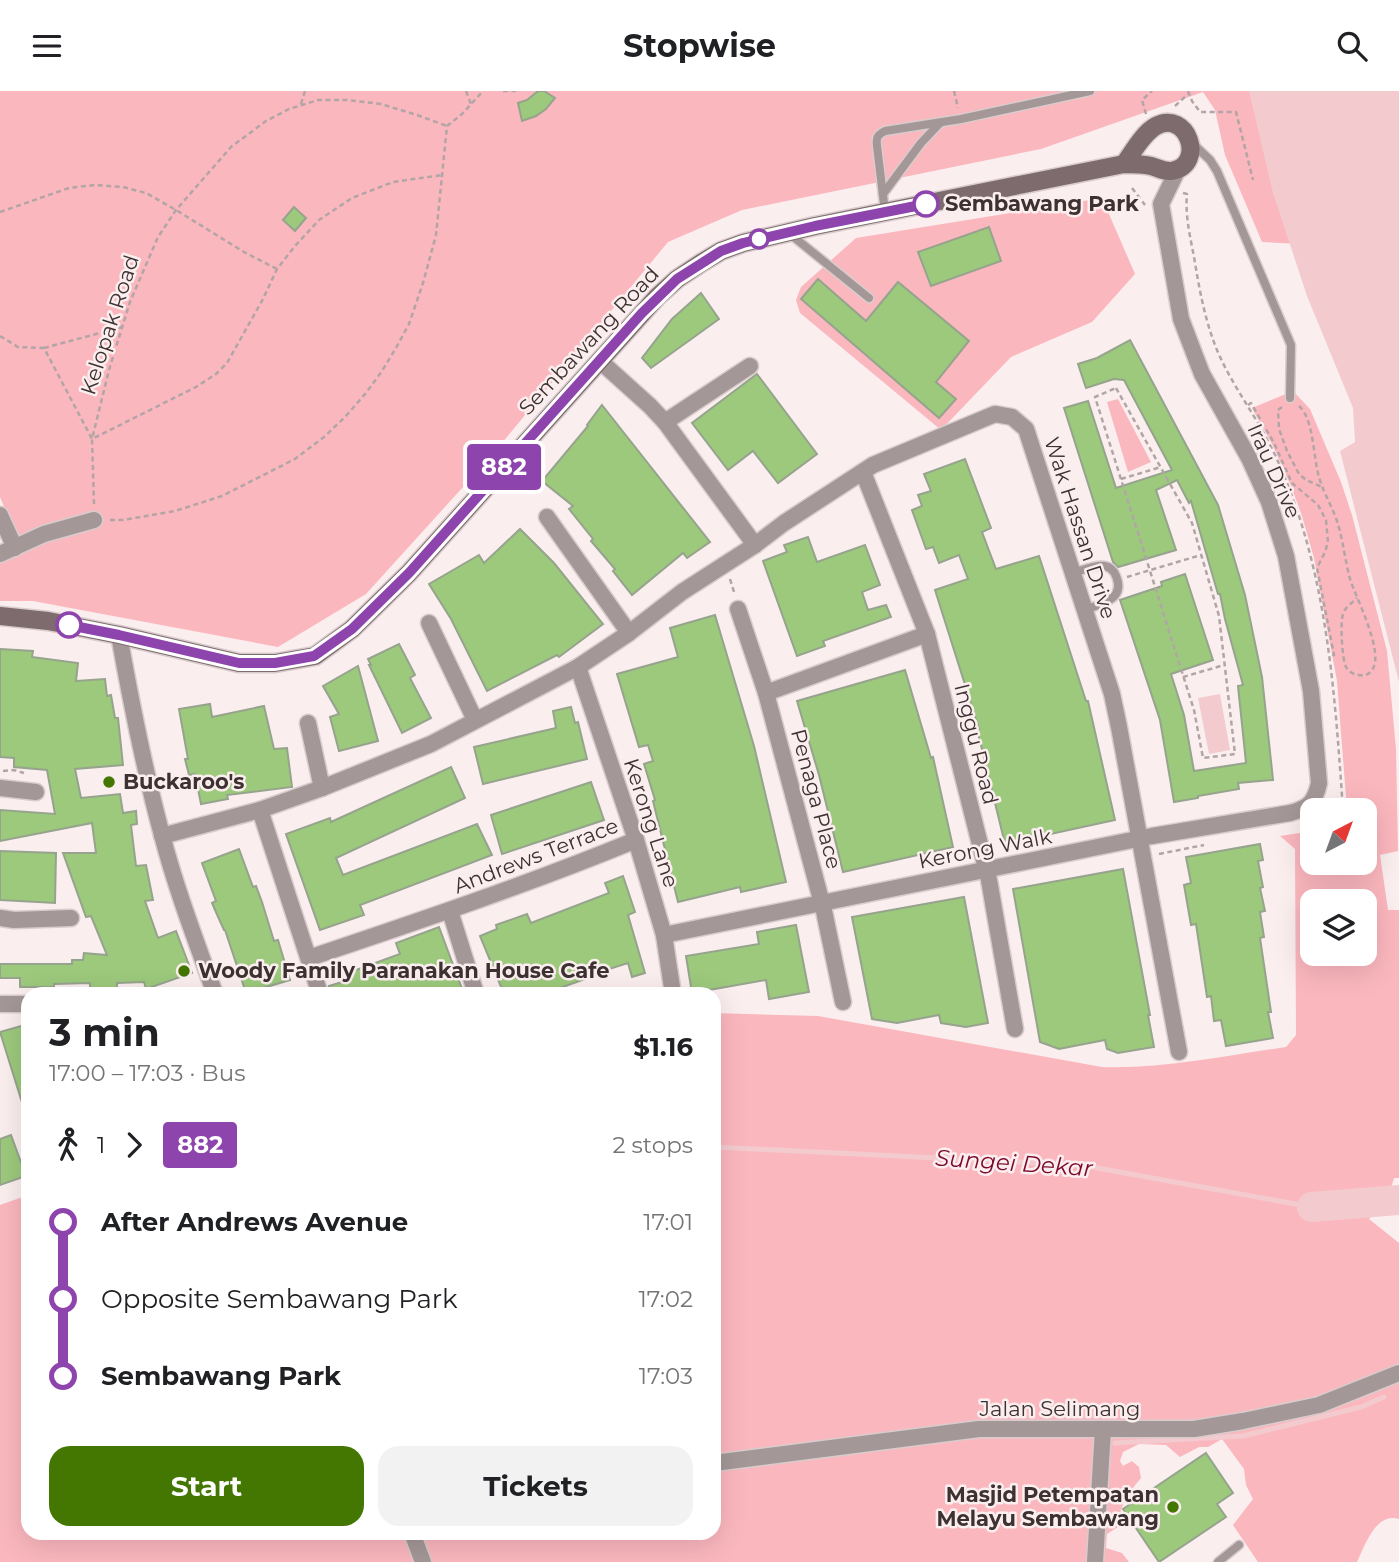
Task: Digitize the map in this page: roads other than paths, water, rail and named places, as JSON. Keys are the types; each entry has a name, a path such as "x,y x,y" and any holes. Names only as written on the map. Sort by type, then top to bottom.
{"street":[{"path":"1148,123 1154,127 1172,124 1185,132 1190,141 1191,152 1178,169"},
{"path":"1124,164 1148,123"},
{"path":"1148,123 1143,146 1152,166"},
{"name":"Sembawang Road","path":"0,616 48,621 239,663 275,663 314,656 352,629 409,573 657,297 677,279 721,251 884,203 1124,164 1152,166 1164,171 1178,169"},
{"name":"Irau Drive","path":"1178,169 1161,204 1181,319 1202,374 1250,458 1269,502 1286,556 1311,691 1319,783 1314,798"},
{"path":"600,361 665,422 755,545"},
{"path":"665,422 750,366"},
{"name":"Wak Hassan Drive","path":"162,836 260,810 323,788 431,744 579,667 682,592 873,465 995,414 1012,417 1026,429 1112,694 1179,1052"},
{"name":"Inggu Road","path":"863,472 927,634 986,870 1015,1029"},
{"path":"0,515 7,551 44,534 94,520"},
{"path":"547,517 629,633"},
{"name":"Penaga Place","path":"738,609 766,693 821,904 843,1002"},
{"path":"429,623 475,720"},
{"path":"766,693 927,634"},
{"path":"119,635 162,836 213,987"},
{"name":"Kerong Lane","path":"579,667 664,935 672,987"},
{"path":"308,723 323,788"},
{"path":"0,788 36,792"},
{"path":"260,810 318,987"},
{"name":"Kerong Walk","path":"664,935 1139,839 1300,810"},
{"name":"Andrews Terrace","path":"309,958 450,911 577,865 636,840"},
{"name":"Andrews Terrace","path":"450,911 474,987"},
{"path":"0,918 71,918"},
{"path":"0,1004 21,1004"},
{"name":"Jalan Selimang","path":"721,1462 979,1429 1194,1429 1243,1422 1319,1405 1399,1373"},
{"path":"1095,1562 1103,1429"},
{"path":"415,1540 423,1562"}],"lane":[{"path":"884,203 877,138 885,131 961,119 1090,91"},
{"path":"884,203 921,143 941,122"},
{"path":"1190,141 1210,160 1217,171 1291,345 1290,398"},
{"path":"788,233 869,298"},
{"path":"1072,573 1101,565 1113,570 1118,580 1118,591 1114,598 1084,610"},
{"path":"1217,1562 1239,1545"}],"waterway":[{"name":"Sungei Dekar","path":"721,1147 1081,1165 1312,1207"},
{"path":"1312,1207 1399,1200"},
{"path":"1115,1443 1243,1436 1361,1407 1384,1397"}],"place":[{"name":"Sembawang Park","path":"926,204"},
{"name":"Buckaroo's","path":"109,782"},
{"name":"Woody Family Paranakan House Cafe","path":"184,971"},
{"name":"Masjid Petempatan Melayu Sembawang","path":"1173,1507"}]}
